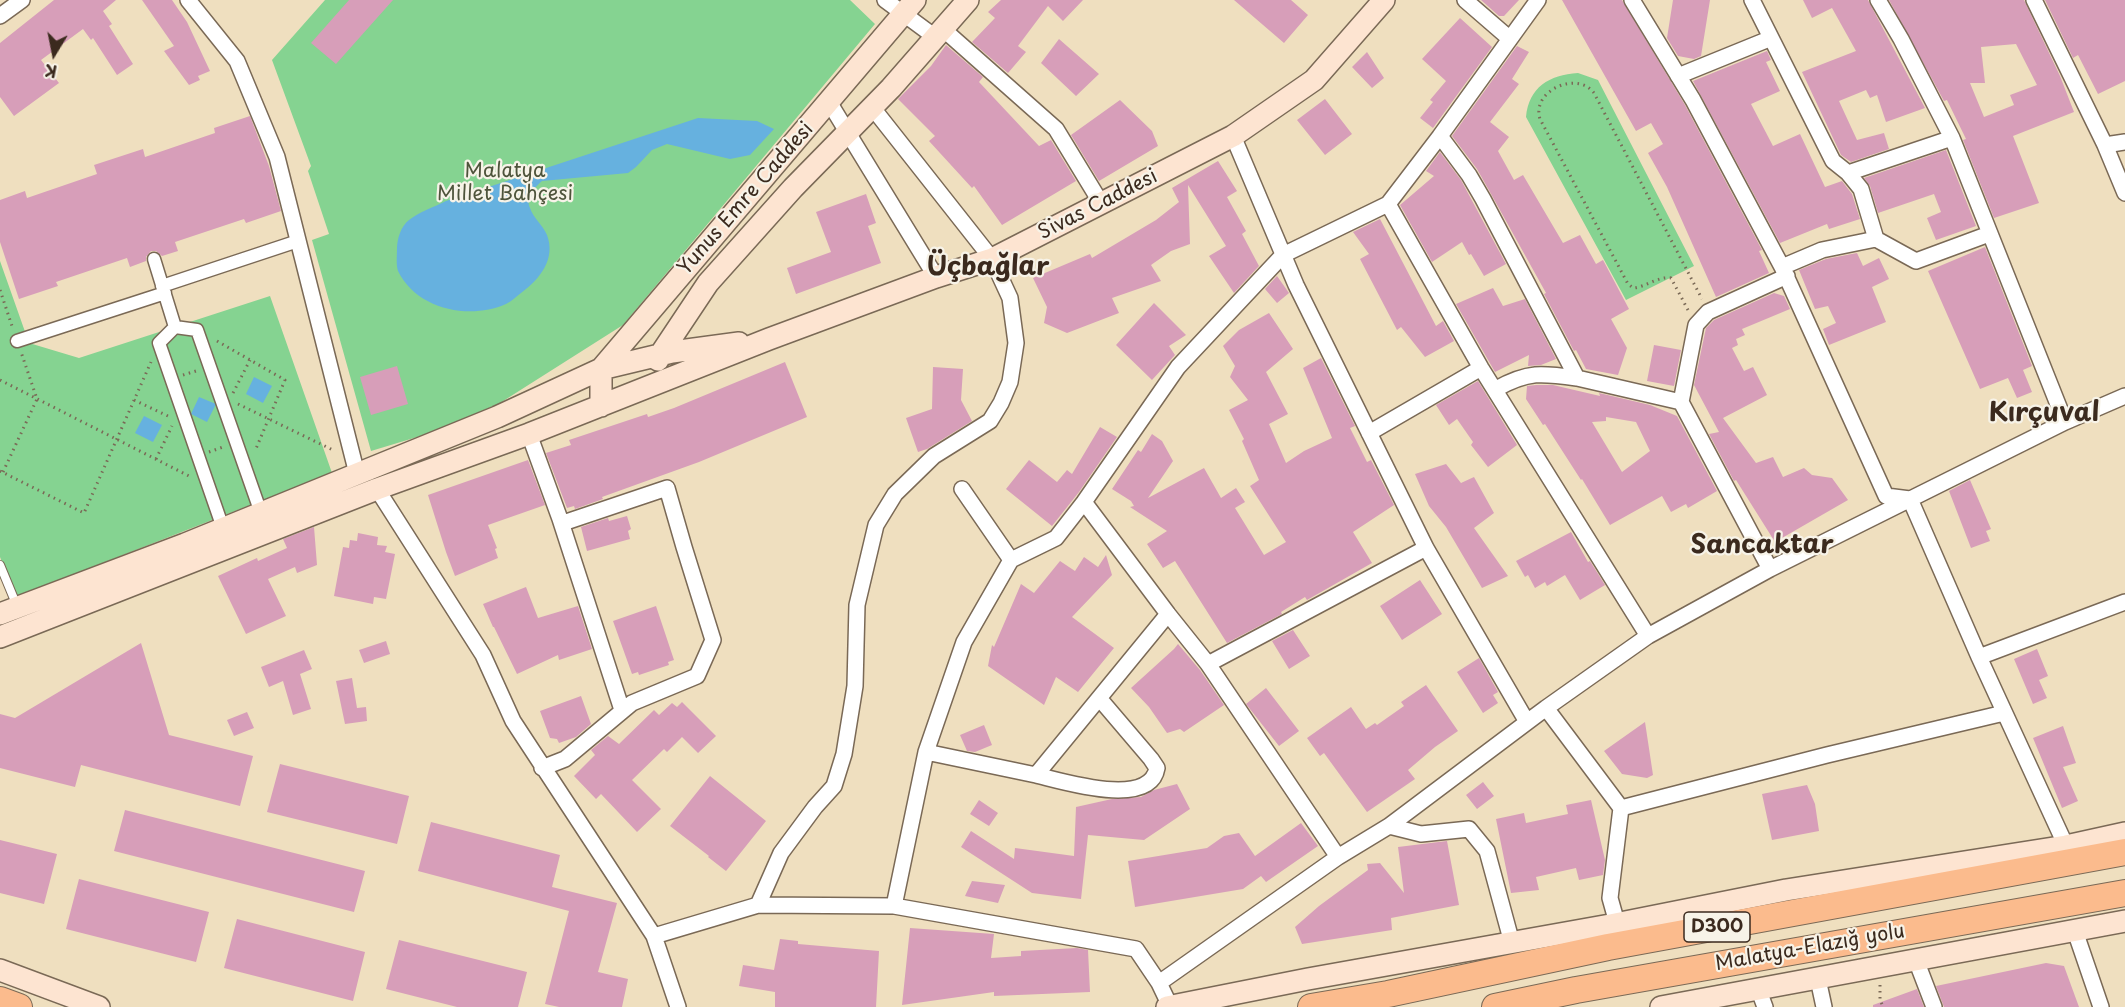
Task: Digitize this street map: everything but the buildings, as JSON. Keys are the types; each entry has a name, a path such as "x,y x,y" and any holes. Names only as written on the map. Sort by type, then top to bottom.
{"highway":[{"name":"D300","path":"1311,1007 1388,994 1608,947 2125,852"},
{"name":"Malatya-Elazığ yolu","path":"1495,1007 1588,988 2125,893"},
{"path":"0,1000 19,1007"}],"main road":[{"name":"Yunus Emre Caddesi","path":"651,387 660,355 708,283 968,0"},
{"name":"Sivas Caddesi","path":"770,339 936,277 992,259 1233,136 1314,80 1384,0"},
{"name":"Yunus Emre Caddesi","path":"601,369 908,7"},
{"path":"9,611 261,513 355,467 497,417 601,369 660,355 770,339"},
{"path":"0,637 377,489 529,434 770,339"},
{"path":"601,369 601,406"},
{"path":"1168,1006 1786,890 2066,846 2125,833"},
{"path":"1661,1007 1761,998 1818,979 2125,921"},
{"path":"0,970 99,1007"}],"street":[{"path":"0,16 22,0"},
{"path":"188,0 237,61 277,157 355,467"},
{"path":"885,0 908,7 1056,129 1101,203"},
{"path":"1465,0 1510,39"},
{"path":"894,906 926,752 964,642 1011,560 1056,538 1084,502 1178,367 1283,255 1388,204 1538,0"},
{"path":"1632,0 1698,110 1784,271 1886,496 1910,500"},
{"path":"1752,0 1769,39 1833,161 1848,173 1861,189 1876,239"},
{"path":"1878,0 1901,39 1952,138 2065,422"},
{"path":"2034,0 2105,145 2125,193"},
{"path":"1678,76 1769,39"},
{"path":"829,102 936,277"},
{"path":"758,905 781,853 815,807 834,786 855,686 857,605 876,525 895,494 934,456 990,421 1001,404 1010,382 1016,343 1010,298 992,259 872,107"},
{"path":"1233,136 1283,255 1426,548 1527,722 1648,636 1770,569 2065,422 2125,396"},
{"path":"1440,136 1469,175 1483,199 1577,378"},
{"path":"1848,173 1952,138"},
{"path":"2105,145 2125,142"},
{"path":"1388,204 1481,368 1648,636"},
{"path":"1770,569 1681,402 1696,325 1708,312 1822,250 1876,239 1916,261 1989,234"},
{"path":"17,341 298,242"},
{"path":"154,259 175,327"},
{"path":"175,327 197,330 261,513"},
{"path":"175,327 159,343 223,528"},
{"path":"1369,433 1481,368"},
{"path":"1496,389 1513,379 1527,375 1547,374 1577,378 1681,402"},
{"path":"529,434 560,519 622,710"},
{"path":"543,768 565,759 632,703 698,676 713,640 668,488 563,523 560,519"},
{"path":"377,489 483,655 513,721 654,936 678,1007"},
{"path":"962,489 1011,560"},
{"path":"1910,500 1978,657 2066,846"},
{"path":"1084,502 1208,664 1338,858"},
{"path":"1208,664 1426,548"},
{"path":"1978,657 2125,602"},
{"path":"1035,775 1168,614"},
{"path":"926,752 1107,789 1125,791 1149,782 1154,777 1157,768 1099,698"},
{"path":"1546,708 1621,808 1610,898 1617,923"},
{"path":"1160,983 1338,858 1389,826 1546,708"},
{"path":"1621,808 2004,713"},
{"path":"1389,826 1421,834 1469,829 1487,851 1512,942"},
{"path":"654,936 758,905 894,906 1136,949 1160,983 1168,1006"},
{"path":"2075,931 2101,1007"},
{"path":"1916,960 1934,1007"},
{"path":"1818,979 1824,1007"}],"lane":[{"path":"0,565 9,611"}],"path":[{"path":"1696,325 1671,278 1666,277 1643,287 1633,288 1628,284 1540,120 1538,111 1541,103 1553,89 1562,85 1582,84 1589,86 1594,93 1708,312"},
{"path":"0,290 37,399 2,471 84,513 159,343"},
{"path":"197,330 285,380 247,472"},
{"path":"250,360 230,401 269,419 355,467"},
{"path":"171,379 210,366"},
{"path":"0,380 207,485"},
{"path":"134,400 175,419 156,459"},
{"path":"197,456 236,443"},
{"path":"1880,982 1880,999 1883,1007"}],"green space":[{"name":"Malatya Millet Bahçesi","path":"325,0 850,0 875,24 623,325 500,403 437,431 371,451 312,240 329,234 308,171 311,166 272,60"},
{"path":"1578,73 1598,80 1694,266 1626,300 1526,117 1531,98 1542,84 1558,76"},
{"path":"0,261 29,343 79,358 270,296 332,473 16,597 0,557"}],"water":[{"path":"698,118 757,121 774,129 750,155 730,159 667,144 652,150 628,173 542,181 531,193 529,204 531,212 547,235 548,260 540,275 506,304 477,311 446,308 418,295 398,271 397,248 400,233 406,223 422,212 446,201"},
{"path":"254,377 272,386 263,403 246,394"},
{"path":"199,397 216,404 207,422 191,414"},
{"path":"144,416 162,425 153,442 135,433"}],"district":[{"name":"Üçbağlar","path":"988,268"},
{"name":"Kırçuval","path":"2044,414"},
{"name":"Sancaktar","path":"1762,546"}]}
